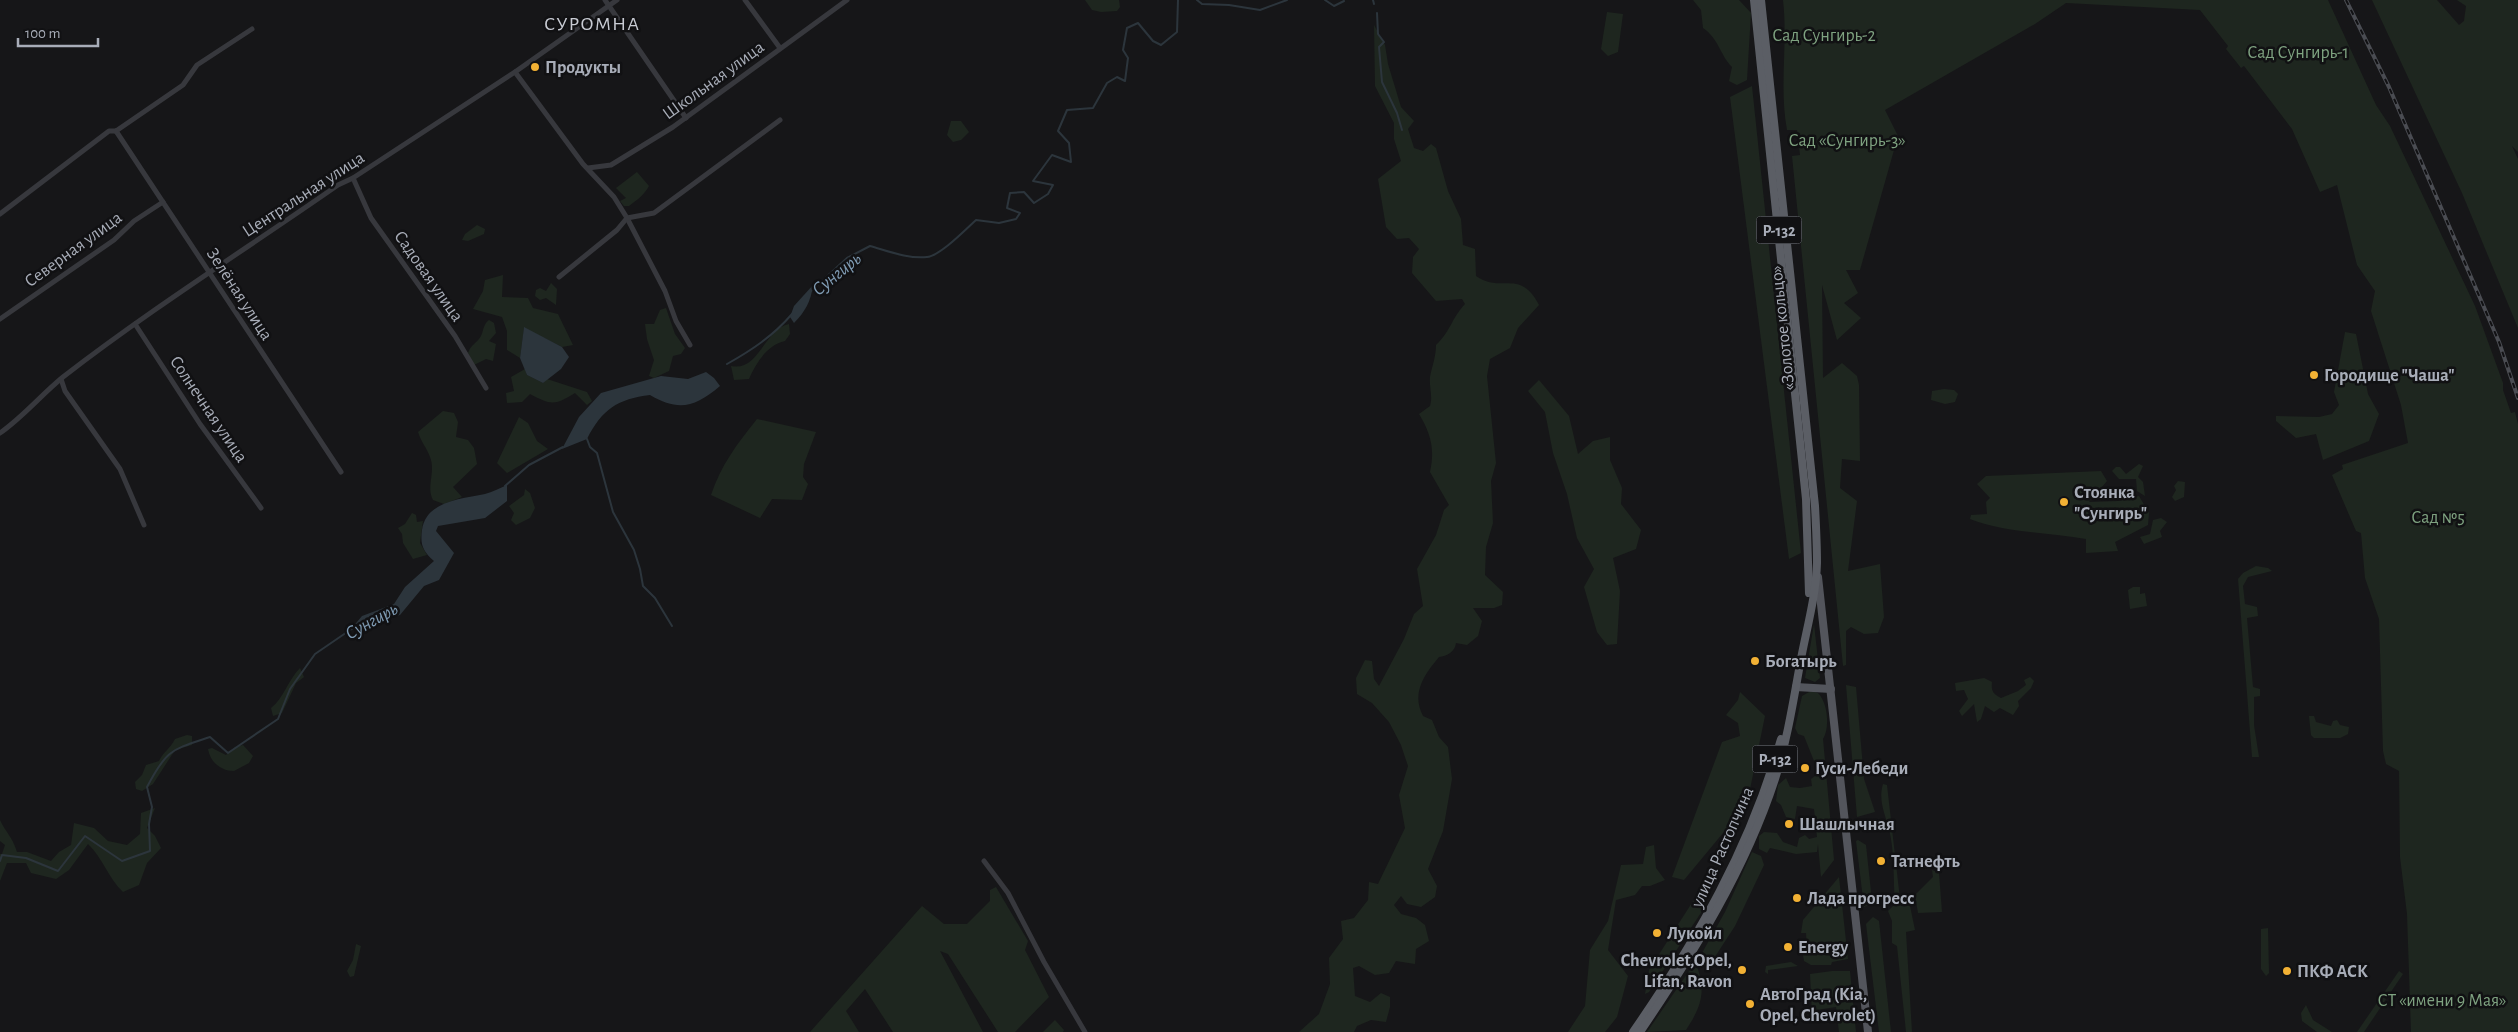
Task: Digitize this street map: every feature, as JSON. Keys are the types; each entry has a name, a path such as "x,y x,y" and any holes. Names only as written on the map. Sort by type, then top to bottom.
{"highway":[{"name":"«Золотое кольцо»","path":"1754,0 1802,461"},
{"name":"«Золотое кольцо»","path":"1761,0 1814,497 1817,564"},
{"name":"улица Растопчина","path":"1802,461 1809,539 1808,627"},
{"name":"улица Растопчина","path":"1640,1032 1702,938 1742,862 1775,778 1791,721 1817,564"},
{"name":"улица Растопчина","path":"1633,1032 1676,968 1722,891 1760,804 1796,687"}],"main road":[{"path":"1817,564 1868,1032"},
{"path":"1808,627 1814,622 1824,628"},
{"path":"1796,687 1831,689"}],"street":[{"path":"606,0 686,118"},
{"name":"Центральная улица","path":"0,433 14,423 61,379 209,271 338,185 353,178 515,72 616,0"},
{"path":"745,0 780,48"},
{"name":"Школьная улица","path":"588,168 611,165 686,118 847,0"},
{"path":"0,214 109,131 116,131 182,85 197,65 252,29"},
{"path":"515,72 588,168 614,197 627,218 690,345"},
{"path":"559,277 617,230 627,218 654,212 780,120"},
{"name":"Зелёная улица","path":"116,131 340,472"},
{"name":"Садовая улица","path":"353,178 371,218 455,336 486,388"},
{"name":"Северная улица","path":"0,319 114,240 134,221 163,202"},
{"name":"Солнечная улица","path":"136,324 200,424 261,508"},
{"path":"61,379 65,391 120,469 144,525"},
{"path":"984,861 1008,894 1084,1032"}],"green space":[{"path":"1085,0 1119,0 1120,7 1117,11 1101,12 1092,10"},
{"path":"1693,0 1739,0 1751,13 1747,80 1737,85 1729,81 1732,67 1713,37 1703,28 1701,10"},
{"path":"1783,0 2328,0 2376,105 2390,126 2475,306 2503,383 2503,390 2511,413 2515,412 2518,424 2518,1032 2411,1032 2407,914 2400,857 2399,771 2386,764 2383,751 2379,619 2365,578 2361,533 2356,531 2332,475 2343,469 2342,465 2408,443 2401,405 2371,311 2375,291 2357,265 2337,185 2320,192 2292,129 2244,66 2241,68 2226,49 2228,46 2200,10 2066,3 2035,24 1885,110 1898,136 1860,270 1846,270 1858,293 1844,303 1861,318 1837,340 1822,285 1823,378 1842,363 1857,376 1859,385 1860,461 1842,459 1840,488 1857,501 1848,571 1880,564 1884,617 1878,633 1864,634 1851,627 1846,631 1846,665 1843,666 1792,156 1800,155 1797,130 1787,130 1785,114"},
{"path":"2372,0 2437,0 2459,25 2464,21 2466,6 2457,0 2518,0 2518,152 2512,146 2518,159 2518,328 2462,193"},
{"path":"1607,12 1623,14 1618,52 1608,56 1601,49"},
{"path":"1374,25 1385,45 1388,64 1401,107 1414,121 1408,129 1414,148 1423,151 1431,144 1436,148 1448,191 1461,219 1463,245 1475,249 1476,276 1485,281 1517,284 1525,287 1539,305 1518,328 1510,348 1490,359 1487,376 1496,463 1491,481 1493,523 1486,547 1485,575 1503,592 1502,605 1494,608 1473,608 1482,621 1478,636 1467,645 1456,643 1450,653 1439,657 1424,678 1419,692 1418,700 1423,716 1432,720 1439,737 1448,747 1452,779 1443,831 1428,869 1437,886 1435,897 1421,907 1407,904 1401,896 1394,905 1401,914 1416,918 1425,925 1429,941 1416,949 1415,964 1396,961 1389,973 1375,975 1359,966 1353,968 1355,996 1370,1002 1381,993 1390,997 1390,1007 1386,1022 1371,1020 1357,1026 1354,1032 1299,1032 1319,1014 1330,984 1329,958 1343,939 1341,921 1354,918 1368,900 1369,882 1378,884 1405,828 1399,795 1408,766 1401,745 1389,722 1372,703 1357,694 1356,678 1365,660 1372,661 1374,679 1379,686 1404,639 1414,614 1423,606 1417,569 1436,535 1444,510 1449,505 1430,472 1431,442 1419,414 1430,406 1430,377 1436,345 1445,335 1465,304 1462,299 1436,301 1412,273 1413,257 1419,249 1409,238 1397,239 1386,227 1378,179 1401,161 1394,139 1394,123 1375,86"},
{"path":"1752,86 1801,553 1789,559 1730,97"},
{"path":"951,121 961,121 969,132 961,140 953,142 947,135"},
{"path":"637,172 649,186 635,202 629,206 624,206 620,201 626,198 616,188"},
{"path":"477,225 485,229 484,234 468,241 462,240 465,234"},
{"path":"503,275 502,297 528,298 533,308 558,314 573,345 562,347 524,328 520,358 507,350 507,331 502,317 473,309 483,291 485,280"},
{"path":"551,283 557,289 556,305 546,298 540,300 535,296 536,290 540,288 546,291"},
{"path":"666,308 675,334 685,348 681,354 673,356 669,371 654,378 649,376 654,360 647,339 645,324 654,324 660,310"},
{"path":"489,320 494,323 496,333 489,341 496,344 493,361 486,359 474,365 468,353 481,337 485,324"},
{"path":"789,324 790,334 785,341 773,346 763,356 749,379 734,380 731,366 741,366 748,363 780,327"},
{"path":"2345,332 2356,334 2368,394 2379,414 2369,441 2323,460 2316,434 2296,438 2276,421 2276,416 2319,417 2332,414 2339,405 2334,392"},
{"path":"525,369 527,375 543,383 547,379 587,392 592,401 587,405 575,393 557,402 548,402 530,394 522,402 507,403 506,393 514,391 511,377"},
{"path":"1539,380 1569,416 1578,454 1593,441 1610,437 1610,460 1622,488 1621,504 1641,530 1636,549 1613,558 1620,591 1617,644 1607,645 1597,632 1584,587 1594,569 1577,538 1567,494 1553,453 1545,412 1528,391"},
{"path":"1954,390 1958,394 1955,402 1945,404 1931,400 1932,391"},
{"path":"443,411 454,413 458,422 456,437 468,440 474,448 477,464 453,487 462,497 444,504 433,500 431,495 432,463 418,432"},
{"path":"519,417 528,423 537,441 548,449 507,473 497,463"},
{"path":"757,419 816,432 804,464 803,477 808,484 802,500 772,499 760,518 711,495 730,455"},
{"path":"2139,464 2143,466 2138,477 2143,482 2145,496 2137,491 2136,479 2119,479 2112,471 2116,467 2120,467 2126,474"},
{"path":"2101,471 2107,481 2089,502 2118,501 2139,496 2149,513 2148,525 2115,542 2118,551 2086,553 2086,539 2012,530 1983,524 1970,519 1971,515 1987,514 1986,502 1990,498 1977,484 1986,476"},
{"path":"2178,481 2185,482 2184,497 2175,501 2172,497 2176,490 2174,486"},
{"path":"525,489 530,493 535,508 530,518 516,525 511,520 514,513 509,506 524,495"},
{"path":"412,513 416,515 417,522 423,521 420,543 427,555 413,559 403,543 402,534 398,528 405,524"},
{"path":"2161,518 2167,522 2160,531 2162,537 2144,544 2140,537 2150,534 2153,520"},
{"path":"2256,566 2268,568 2272,571 2248,577 2243,586 2245,604 2257,607 2258,616 2247,618 2253,687 2260,689 2260,696 2254,697 2254,725 2259,757 2252,757 2238,579 2243,573"},
{"path":"2133,587 2140,587 2140,594 2145,593 2147,606 2130,609 2128,590"},
{"path":"1814,624 1820,678 1815,682 1805,678"},
{"path":"300,668 304,677 296,683 282,713 273,716 271,708"},
{"path":"2030,677 2034,681 2031,688 2018,701 2019,706 2013,715 2000,708 1994,712 1985,706 1981,719 1977,722 1974,704 1962,716 1959,711 1968,699 1964,690 1956,691 1955,683 1984,678 1992,682 1993,692 2001,698 2018,691 2026,685 2024,680"},
{"path":"1846,685 1856,687 1864,779 1875,812 1857,817"},
{"path":"1811,691 1818,693 1821,697 1827,716 1827,729 1823,739 1834,860 1821,877 1818,844 1817,852 1796,854 1770,848 1767,853 1759,849 1759,836 1764,832 1777,833 1783,842 1797,847 1799,838 1805,835 1809,839 1817,837 1814,809 1797,806 1795,819 1786,817 1781,805 1776,801 1778,785 1786,778 1790,787 1812,786 1811,779 1815,776 1814,761 1804,736 1798,734 1795,728 1802,696"},
{"path":"1740,692 1765,716 1747,804 1684,880 1672,877 1722,742 1740,736 1738,723 1726,715 1738,700"},
{"path":"2309,716 2314,716 2316,722 2331,726 2333,721 2337,720 2340,725 2349,727 2348,734 2340,738 2314,738 2311,735"},
{"path":"187,735 192,736 192,745 175,750 153,784 142,791 136,789 135,782 142,775 146,765 159,761 175,739"},
{"path":"243,745 253,756 249,763 234,771 229,771 217,765 211,758 208,749 212,748 226,755 235,747"},
{"path":"1883,784 1887,785 1900,899 1909,901 1915,930 1906,932 1912,1032 1906,1032 1897,946 1892,943 1892,921 1888,911 1895,904 1892,847 1881,796"},
{"path":"155,808 147,828 155,836 161,848 147,863 139,885 123,892 113,881 98,855 88,844 69,870 56,879 31,873 26,863 7,863 0,881 0,854 2,854 5,845 0,841 0,820 17,852 27,852 51,861 59,852 71,845 74,823 94,828 108,841 127,845 140,834 141,813"},
{"path":"1858,840 1866,845 1872,901 1872,903 1864,907 1856,841"},
{"path":"1654,845 1656,868 1665,880 1650,886 1642,886 1635,895 1616,900 1608,950 1628,976 1617,1017 1605,1032 1568,1032 1585,1006 1590,950 1608,921 1621,865 1643,864 1646,847"},
{"path":"1752,852 1761,856 1764,865 1735,926 1707,969 1702,953 1725,912"},
{"path":"1932,870 1939,873 1942,912 1918,913 1915,895 1933,877"},
{"path":"1839,877 1848,959 1832,962 1831,965 1811,965 1804,961 1802,949 1807,948 1806,933 1801,933 1803,920"},
{"path":"996,887 1028,941 1025,950 1049,997 1015,1032 998,1032 948,954 940,951 983,1032 893,1032 865,989 846,1011 859,1032 810,1032 922,906 944,924 967,924 990,901 990,890"},
{"path":"1695,898 1705,901 1706,905 1649,992 1645,994 1649,970"},
{"path":"1873,917 1879,921 1891,1032 1879,1032 1866,924"},
{"path":"2268,928 2269,973 2266,976 2261,969 2261,929"},
{"path":"356,944 361,946 354,976 350,977 347,971 353,960"},
{"path":"1791,962 1798,966 1768,970 1768,974 1765,972 1766,966"},
{"path":"1694,964 1696,964 1699,974 1702,991 1699,1006 1686,1030 1647,1032"},
{"path":"1850,971 1856,1032 1839,1032 1836,1007 1816,1010 1816,1015 1812,1014 1810,974"},
{"path":"2399,971 2403,974 2364,1032 2357,1032"},
{"path":"2306,1005 2313,1020 2332,1032 2317,1032 2302,1021 2301,1013"},
{"path":"1055,1020 1064,1030 1063,1032 1043,1032"}],"water":[{"path":"813,285 807,306 794,323 790,317 794,306"},
{"path":"524,327 562,347 569,357 561,369 543,383 527,375 520,358"},
{"path":"706,372 720,386 703,399 695,403 678,405 670,404 650,395 629,399 612,407 605,413 587,439 562,449 579,417 601,393 661,376 688,379"},
{"path":"507,485 507,501 485,518 438,526 436,531 454,553 439,580 424,586 400,615 352,628 362,616 394,604 405,587 434,561 425,551 421,540 425,520 430,513 446,503 485,494"}],"waterway":[{"name":"Сунгирь","path":"811,291 847,258 870,246 913,257 927,257 939,252 953,242 976,220 999,223 1016,219 1020,213 1007,208 1010,193 1024,192 1034,203 1048,194 1053,185 1033,181 1052,155 1071,162 1069,143 1058,131 1067,110 1093,108 1107,83 1117,77 1125,81 1128,58 1123,50 1127,28 1138,23 1153,41 1161,45 1177,32 1178,0"},
{"name":"Сунгирь","path":"1197,0 1202,4 1229,5 1260,10 1287,0"},
{"name":"Сунгирь","path":"1325,0 1334,6 1344,1"},
{"path":"1373,0 1374,4"},
{"path":"1377,13 1378,34 1384,42 1379,47 1382,82 1397,113 1402,130"},
{"name":"Сунгирь","path":"727,364 762,342 792,314"},
{"path":"587,439 590,447 597,453 613,512 634,550 643,586 655,598 672,626"},
{"name":"Сунгирь","path":"505,486 529,465 563,447"},
{"name":"Сунгирь","path":"0,861 2,855 26,858 58,871 85,836 122,861 150,851 149,824 152,807 147,787 165,758 178,749 210,737 228,753 278,719 290,689 315,654 353,628"}],"railway":[{"path":"2346,0 2389,87 2499,342 2518,398"}],"place":[{"name":"Продукты","path":"535,67"},
{"name":"Городище \"Чаша\"","path":"2314,375"},
{"name":"Стоянка \"Сунгирь\"","path":"2064,502"},
{"name":"Богатырь","path":"1755,661"},
{"name":"Гуси-Лебеди","path":"1805,768"},
{"name":"Шашлычная","path":"1789,824"},
{"name":"Татнефть","path":"1881,861"},
{"name":"Лада прогресс","path":"1797,898"},
{"name":"Лукойл","path":"1657,933"},
{"name":"Energy","path":"1788,947"},
{"name":"Chevrolet,Opel, Lifan, Ravon","path":"1742,970"},
{"name":"ПКФ АСК","path":"2287,971"},
{"name":"АвтоГрад (Kia, Opel, Chevrolet)","path":"1750,1004"}],"district":[{"name":"СУРОМНА","path":"592,23"}],"park label":[{"name":"Сад Сунгирь-2","path":"1824,35"},
{"name":"Сад Сунгирь-1","path":"2298,52"},
{"name":"Сад «Сунгирь-3»","path":"1847,140"},
{"name":"Сад №5","path":"2438,517"},
{"name":"СТ «имени 9 Мая»","path":"2442,1000"}]}
